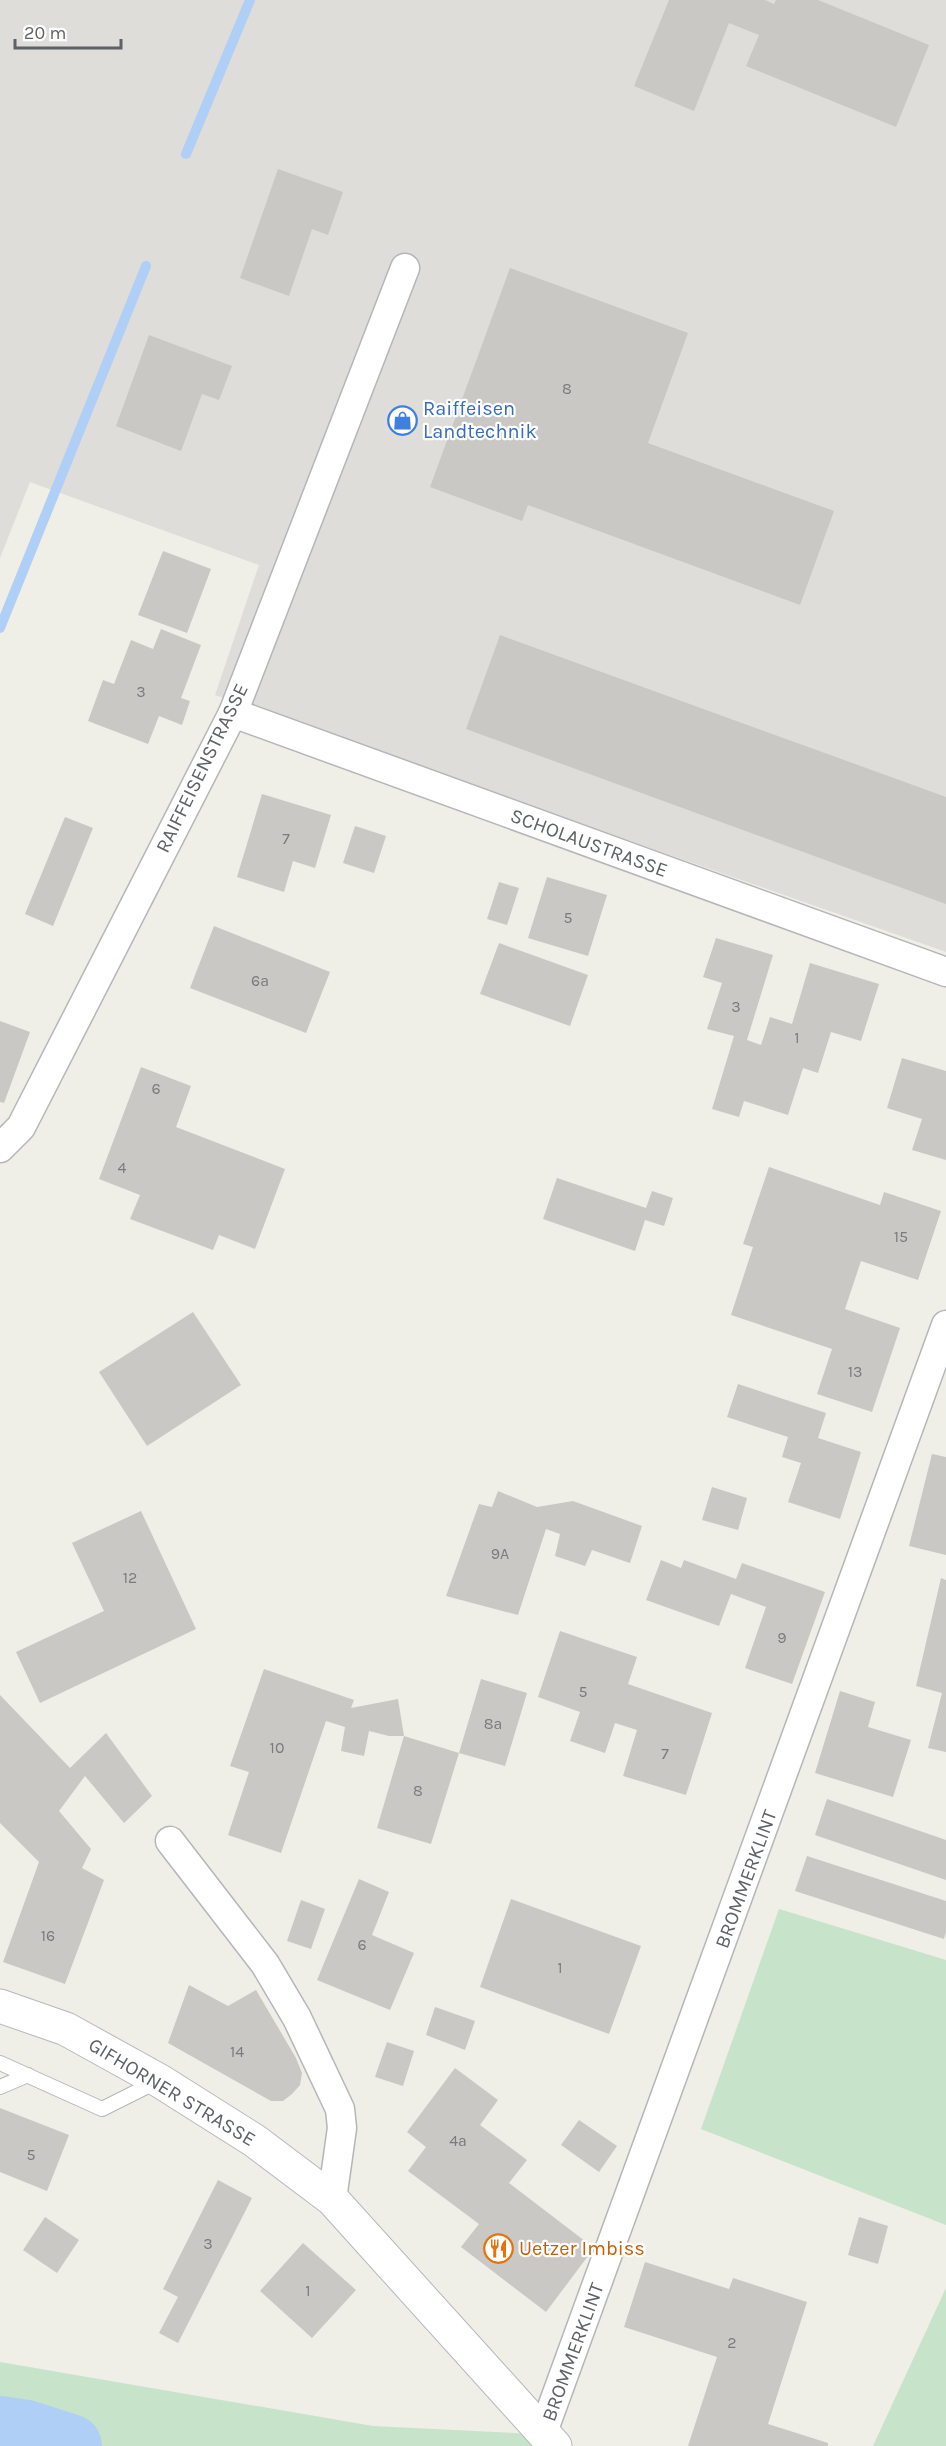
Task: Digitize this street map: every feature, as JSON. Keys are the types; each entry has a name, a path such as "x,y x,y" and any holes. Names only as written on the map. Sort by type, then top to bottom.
{"street":[{"name":"RAIFFEISENSTRASSE","path":"0,1148 21,1126 233,713 405,268"},
{"name":"SCHOLAUSTRASSE","path":"233,713 946,972"},
{"name":"BROMMERKLINT","path":"549,2439 946,1324"},
{"path":"170,1841 265,1964 297,2018 340,2109 342,2128 332,2199"},
{"name":"GIFHORNER STRASSE","path":"0,2006 66,2028 160,2080 255,2141 332,2199 549,2439"}],"lane":[{"path":"0,2063 102,2109 160,2080"},
{"path":"0,2087 28,2075"}],"shaded area":[{"path":"0,0 946,0 946,952 215,695 259,565 30,482 0,558"}],"green space":[{"path":"779,1909 946,1960 946,2225 701,2129"},
{"path":"946,2288 946,2446 873,2446"},
{"path":"0,2362 373,2426 536,2434 546,2446 0,2446"}],"building":[{"path":"669,0 765,0 774,4 776,0 818,0 929,45 896,127 746,66 759,35 729,23 694,111 634,86"},
{"path":"278,169 343,192 328,235 312,229 289,296 240,278"},
{"path":"510,268 688,333 648,443 834,511 800,605 528,505 522,521 430,487"},
{"path":"149,335 232,366 219,400 202,394 181,451 116,426"},
{"path":"163,551 211,569 187,633 138,615"},
{"path":"161,629 201,645 181,698 190,701 182,725 159,716 148,744 88,721 103,680 114,684 131,640 153,649"},
{"path":"500,635 946,797 946,904 466,729"},
{"path":"262,794 331,815 315,868 293,861 284,892 237,877"},
{"path":"65,817 93,828 53,926 25,914"},
{"path":"355,826 386,836 374,873 343,863"},
{"path":"547,877 607,895 588,956 528,938"},
{"path":"499,882 519,888 507,925 487,919"},
{"path":"214,926 330,972 306,1033 190,988"},
{"path":"716,938 773,955 747,1040 761,1045 770,1017 792,1024 810,963 879,984 861,1041 831,1032 818,1073 803,1068 788,1115 744,1101 739,1117 712,1109 734,1036 707,1029 722,983 703,977"},
{"path":"499,943 588,975 570,1026 480,994"},
{"path":"0,1021 30,1032 4,1103 0,1102"},
{"path":"902,1058 946,1071 946,1160 912,1150 922,1119 887,1108"},
{"path":"141,1067 191,1086 176,1127 285,1169 255,1249 219,1235 213,1250 130,1219 140,1195 99,1179"},
{"path":"769,1167 880,1205 884,1192 941,1211 918,1280 861,1261 845,1309 900,1328 872,1412 817,1394 832,1349 731,1315 753,1247 743,1244"},
{"path":"557,1178 646,1208 652,1191 673,1198 664,1226 645,1220 635,1251 543,1219"},
{"path":"193,1312 241,1385 147,1446 99,1372"},
{"path":"738,1384 826,1413 818,1438 861,1452 840,1519 788,1502 801,1463 782,1457 788,1437 727,1417"},
{"path":"932,1454 946,1457 946,1555 909,1546"},
{"path":"712,1487 747,1498 738,1530 702,1520"},
{"path":"498,1491 537,1507 573,1501 642,1526 630,1563 592,1550 585,1566 555,1556 560,1534 546,1529 518,1615 446,1596 479,1504 492,1507"},
{"path":"141,1511 196,1629 40,1703 16,1652 104,1611 72,1543"},
{"path":"661,1560 681,1568 684,1560 736,1579 742,1563 825,1592 792,1684 745,1668 766,1607 731,1594 719,1626 646,1600"},
{"path":"941,1578 946,1580 946,1752 928,1748 942,1693 916,1686"},
{"path":"560,1631 637,1657 628,1684 712,1713 686,1795 623,1776 637,1730 615,1723 605,1753 570,1741 580,1712 538,1697"},
{"path":"264,1669 354,1700 351,1708 398,1699 404,1736 389,1736 369,1731 364,1756 341,1751 345,1727 326,1721 281,1853 228,1835 249,1772 230,1766"},
{"path":"481,1679 527,1693 505,1766 459,1753"},
{"path":"840,1691 875,1702 868,1727 911,1740 893,1797 815,1773"},
{"path":"0,1695 70,1768 106,1733 152,1796 124,1823 85,1776 59,1811 91,1849 82,1868 104,1880 65,1984 3,1962 39,1862 0,1823"},
{"path":"404,1736 459,1753 431,1844 377,1828"},
{"path":"827,1799 946,1840 946,1880 815,1835"},
{"path":"807,1856 946,1901 944,1939 795,1891"},
{"path":"359,1879 389,1892 372,1935 414,1953 390,2010 317,1980"},
{"path":"511,1899 641,1946 609,2034 480,1987"},
{"path":"301,1900 325,1909 311,1949 287,1941"},
{"path":"189,1985 228,2006 256,1990 296,2058 302,2073 300,2085 292,2094 283,2101 271,2101 168,2043"},
{"path":"435,2007 475,2021 465,2050 426,2035"},
{"path":"387,2042 414,2051 403,2086 375,2077"},
{"path":"455,2068 498,2100 480,2125 527,2160 509,2183 594,2248 546,2312 461,2247 479,2224 408,2171 426,2147 407,2132"},
{"path":"0,2108 69,2135 47,2191 0,2172"},
{"path":"579,2120 617,2146 599,2172 561,2145"},
{"path":"218,2180 252,2198 178,2343 159,2333 178,2297 163,2289"},
{"path":"45,2217 79,2240 57,2273 23,2250"},
{"path":"859,2217 888,2226 878,2264 848,2255"},
{"path":"303,2243 356,2290 312,2338 260,2291"},
{"path":"645,2262 729,2289 733,2278 807,2302 768,2424 828,2443 828,2446 688,2446 717,2357 624,2327"}],"waterway":[{"path":"186,154 250,0"},
{"path":"0,628 146,266"},
{"path":"0,2428 26,2432 70,2446"}],"place":[{"name":"Raiffeisen Landtechnik","path":"402,420"},
{"name":"Uetzer Imbiss","path":"498,2248"}]}
